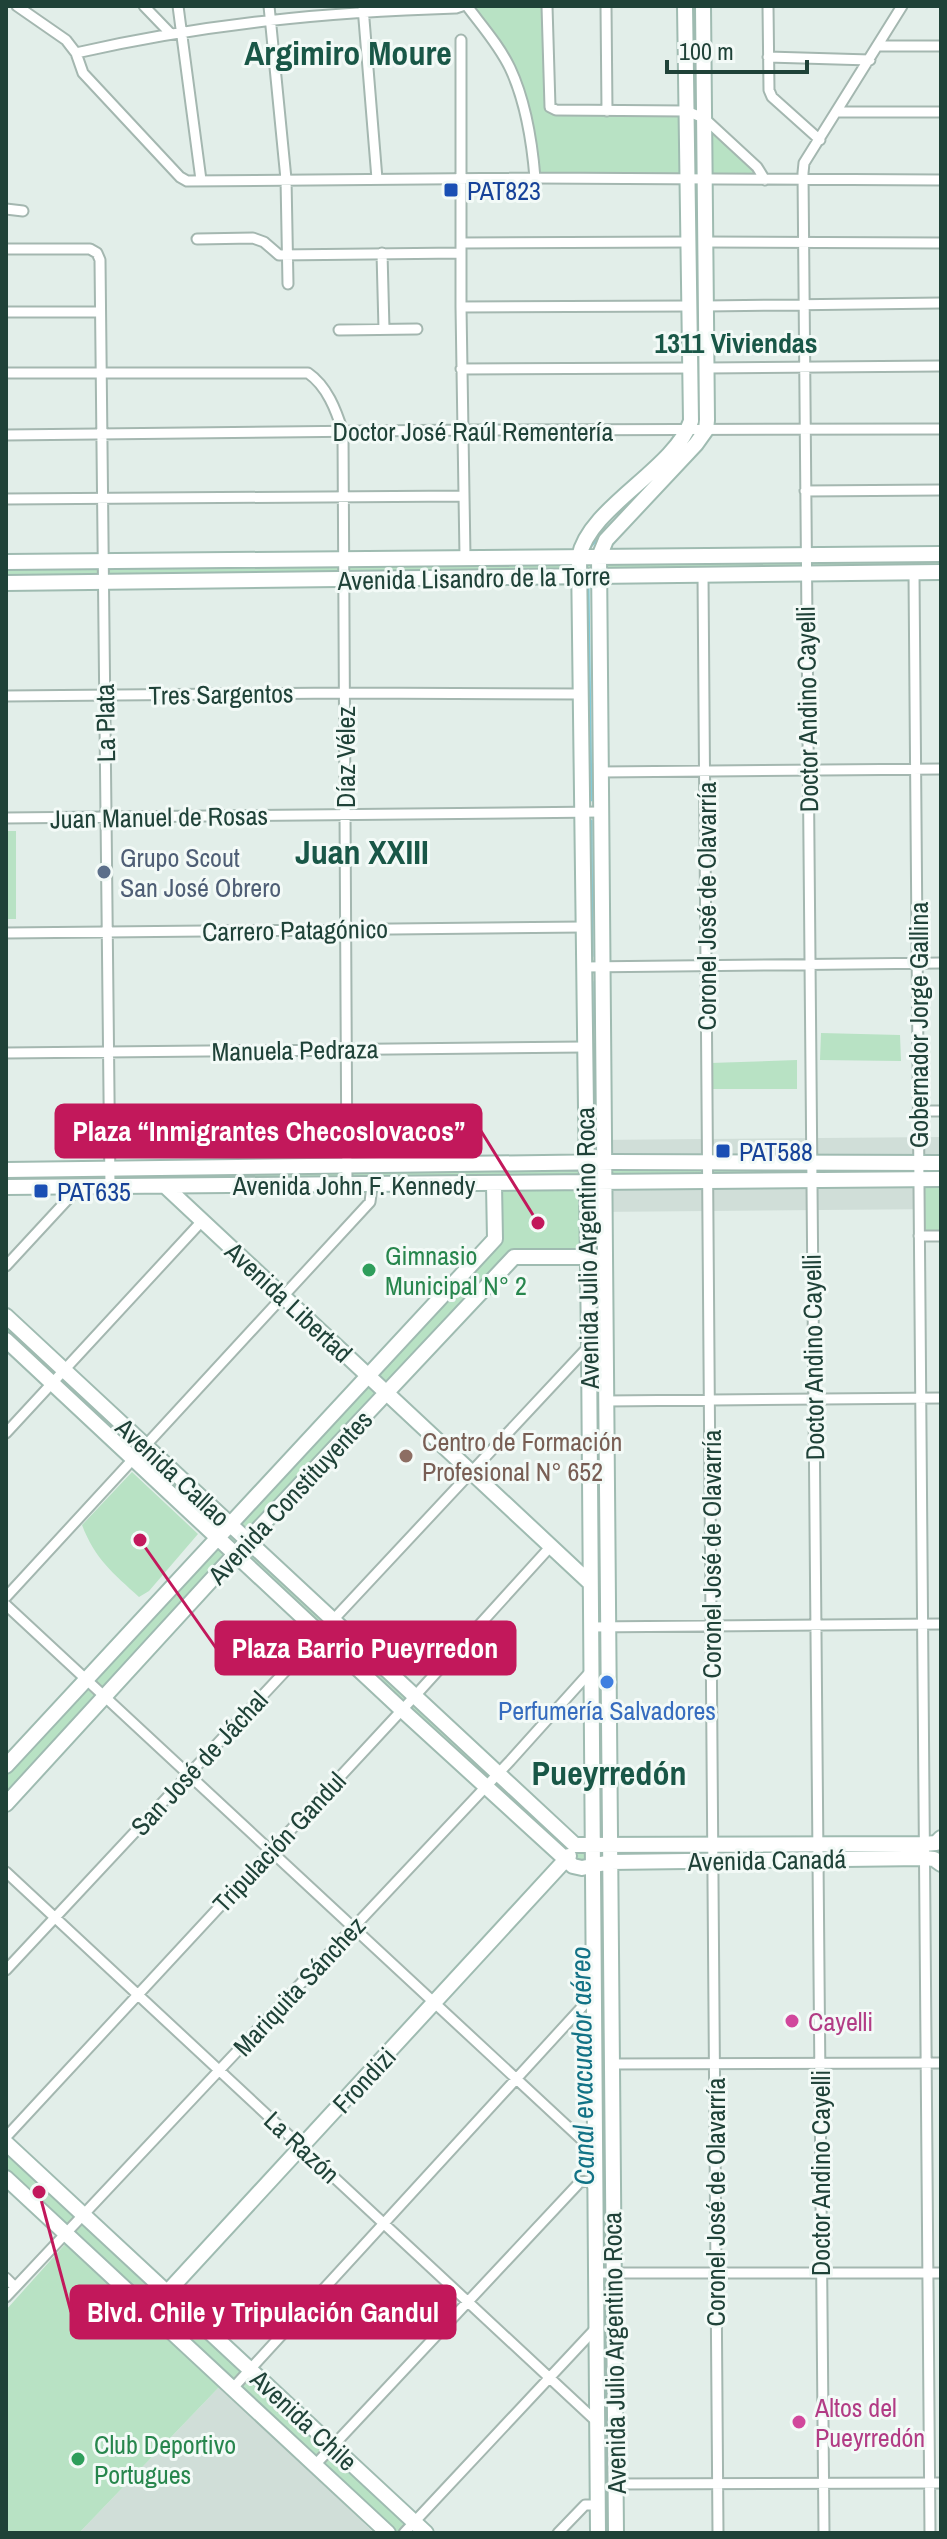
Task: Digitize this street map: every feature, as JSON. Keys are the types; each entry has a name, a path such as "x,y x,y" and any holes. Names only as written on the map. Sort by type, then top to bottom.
{"main road":[{"path":"579,557 586,536 680,441 691,421 685,6"},
{"path":"599,557 606,540 706,430 703,6"},
{"name":"Avenida Lisandro de la Torre","path":"6,562 941,554"},
{"name":"Avenida Julio Argentino Roca","path":"579,557 589,1346 598,2533"},
{"name":"Avenida Julio Argentino Roca","path":"599,557 616,2533"},
{"name":"Avenida Lisandro de la Torre","path":"6,583 941,572"},
{"name":"Avenida John F. Kennedy","path":"6,1170 708,1162 811,1163 919,1171 941,1179"},
{"name":"Avenida John F. Kennedy","path":"6,1187 812,1180 919,1171 941,1163"},
{"path":"511,1165 494,1185 495,1239 514,1257 604,1257"},
{"path":"463,1185 482,1198 494,1221"},
{"name":"Avenida Libertad","path":"165,1186 589,1582"},
{"name":"Avenida Constituyentes","path":"6,1766 495,1239"},
{"name":"Avenida Constituyentes","path":"6,1804 514,1257"},
{"name":"Avenida Callao","path":"6,1316 414,1697 566,1861"},
{"name":"Avenida Callao","path":"6,1340 402,1710 575,1845"},
{"name":"Avenida Canadá","path":"592,1865 610,1862 818,1859 924,1851 941,1838"},
{"name":"Avenida Canadá","path":"592,1846 818,1843 924,1851 941,1864"},
{"path":"575,1845 592,1846"},
{"name":"Frondizi","path":"150,2311 566,1861 575,1845"},
{"path":"566,1861 582,1868 592,1865"},
{"name":"Avenida Chile","path":"6,2143 333,2446 409,2528 426,2533"},
{"name":"Avenida Chile","path":"6,2178 388,2533"}],"street":[{"path":"17,6 66,40 76,53 83,73 187,181 535,178 941,180"},
{"path":"144,6 170,33"},
{"path":"178,6 201,180"},
{"path":"269,6 286,179 288,284"},
{"path":"76,53 170,33 271,19 363,8 464,6 511,70 532,139 535,178"},
{"path":"547,6 550,107 556,110 686,111 704,118 757,167 765,180"},
{"path":"606,6 607,111"},
{"path":"768,6 769,90 772,97 820,140"},
{"path":"803,181 804,163 902,6"},
{"path":"363,8 377,179"},
{"path":"461,40 461,369 465,557"},
{"path":"879,46 941,46"},
{"path":"768,57 870,60"},
{"path":"837,112 941,112"},
{"name":"Doctor Andino Cayelli","path":"803,181 824,2533"},
{"path":"6,209 23,211"},
{"path":"197,239 253,238 264,242 279,255 688,242"},
{"path":"706,242 941,243"},
{"name":"La Plata","path":"6,249 90,249 97,253 100,260 110,1186"},
{"path":"382,253 384,329"},
{"path":"706,306 941,303"},
{"path":"461,307 689,306"},
{"path":"6,312 100,312"},
{"path":"339,330 417,329"},
{"path":"707,368 941,366"},
{"path":"461,369 690,368"},
{"path":"6,373 101,372"},
{"name":"Díaz Vélez","path":"101,372 308,373 320,381 343,432 347,1186"},
{"name":"Doctor José Raúl Rementería","path":"6,435 941,429"},
{"path":"805,491 941,490"},
{"path":"6,499 464,496"},
{"name":"Gobernador Jorge Gallina","path":"914,573 930,2533"},
{"name":"Coronel José de Olavarría","path":"703,575 718,2533"},
{"name":"Tres Sargentos","path":"6,696 581,694"},
{"path":"601,772 941,769"},
{"name":"Juan Manuel de Rosas","path":"6,818 601,812"},
{"name":"Carrero Patagónico","path":"6,933 583,927"},
{"path":"584,967 941,963"},
{"name":"Manuela Pedraza","path":"6,1053 584,1047"},
{"path":"918,1111 941,1111"},
{"path":"6,1266 80,1186"},
{"path":"6,1597 370,1202 372,1186"},
{"path":"6,1433 202,1221"},
{"path":"919,1236 941,1236"},
{"name":"San José de Jáchal","path":"6,1970 589,1346"},
{"path":"606,1401 941,1398"},
{"name":"Tripulación Gandul","path":"6,2137 551,1546"},
{"path":"6,1605 594,2151"},
{"path":"590,1627 941,1624"},
{"name":"Mariquita Sánchez","path":"6,2297 493,1780 590,1672"},
{"name":"La Razón","path":"6,1872 597,2422"},
{"path":"233,2388 593,1995"},
{"path":"612,2064 941,2063"},
{"path":"315,2465 580,2182 589,2181 595,2189"},
{"path":"596,2273 941,2273"},
{"path":"6,2278 15,2287"},
{"path":"409,2528 596,2328"},
{"path":"616,2484 941,2483"},
{"path":"558,2533 585,2505 594,2505 598,2511"}],"shaded area":[{"path":"941,1137 941,1209 594,1212 595,1140"},
{"path":"221,2385 374,2533 79,2533"}],"green space":[{"path":"467,6 547,6 550,107 685,111 685,6 703,6 704,118 765,180 535,178 532,139 511,70"},
{"path":"941,554 941,572 6,583 6,562"},
{"path":"6,831 16,831 16,919 6,919"},
{"path":"821,1033 900,1035 901,1061 820,1060"},
{"path":"797,1060 797,1089 709,1089 710,1063"},
{"path":"941,1163 941,1179 586,1182 586,1257 514,1257 247,1541 575,1845 941,1838 941,1864 582,1868 235,1555 6,1804 6,1766 217,1538 6,1340 6,1316 229,1524 495,1239 494,1185 6,1187 6,1170"},
{"path":"924,1187 941,1187 941,1230 925,1230"},
{"path":"132,1472 198,1534 149,1591 139,1597 99,1556 82,1525"},
{"path":"6,2143 426,2533 388,2533 6,2178"},
{"name":"Club Deportivo Portugues","path":"67,2242 221,2385 79,2533 6,2533 6,2310"}],"waterway":[{"name":"Canal evacuador aéreo","path":"698,227 699,422"},
{"name":"Canal evacuador aéreo","path":"589,548 652,480"},
{"name":"Canal evacuador aéreo","path":"588,588 591,800"},
{"name":"Canal evacuador aéreo","path":"591,821 592,956"},
{"name":"Canal evacuador aéreo","path":"592,982 593,1102"},
{"name":"Canal evacuador aéreo","path":"595,1194 595,1250"},
{"name":"Canal evacuador aéreo","path":"597,1270 597,1478"},
{"name":"Canal evacuador aéreo","path":"599,1722 601,1833"},
{"name":"Canal evacuador aéreo","path":"600,1871 604,2259"},
{"name":"Canal evacuador aéreo","path":"604,2287 607,2533"}],"place":[{"name":"PAT823","path":"451,190"},
{"name":"Grupo Scout San José Obrero","path":"104,872"},
{"name":"PAT588","path":"723,1151"},
{"name":"PAT635","path":"41,1191"},
{"name":"Plaza “Inmigrantes Checoslovacos”","path":"538,1223"},
{"name":"Gimnasio Municipal N° 2","path":"369,1270"},
{"name":"Centro de Formación Profesional N° 652","path":"406,1456"},
{"name":"Plaza Barrio Pueyrredon","path":"140,1540"},
{"name":"Perfumería Salvadores","path":"607,1682"},
{"name":"Cayelli","path":"792,2021"},
{"name":"Blvd. Chile y Tripulación Gandul","path":"39,2192"},
{"name":"Altos del Pueyrredón","path":"799,2422"},
{"name":"Club Deportivo Portugues","path":"78,2459"}],"district":[{"name":"Argimiro Moure","path":"348,53"},
{"name":"1311 Viviendas","path":"736,343"},
{"name":"Juan XXIII","path":"362,852"},
{"name":"Pueyrredón","path":"609,1773"}]}
